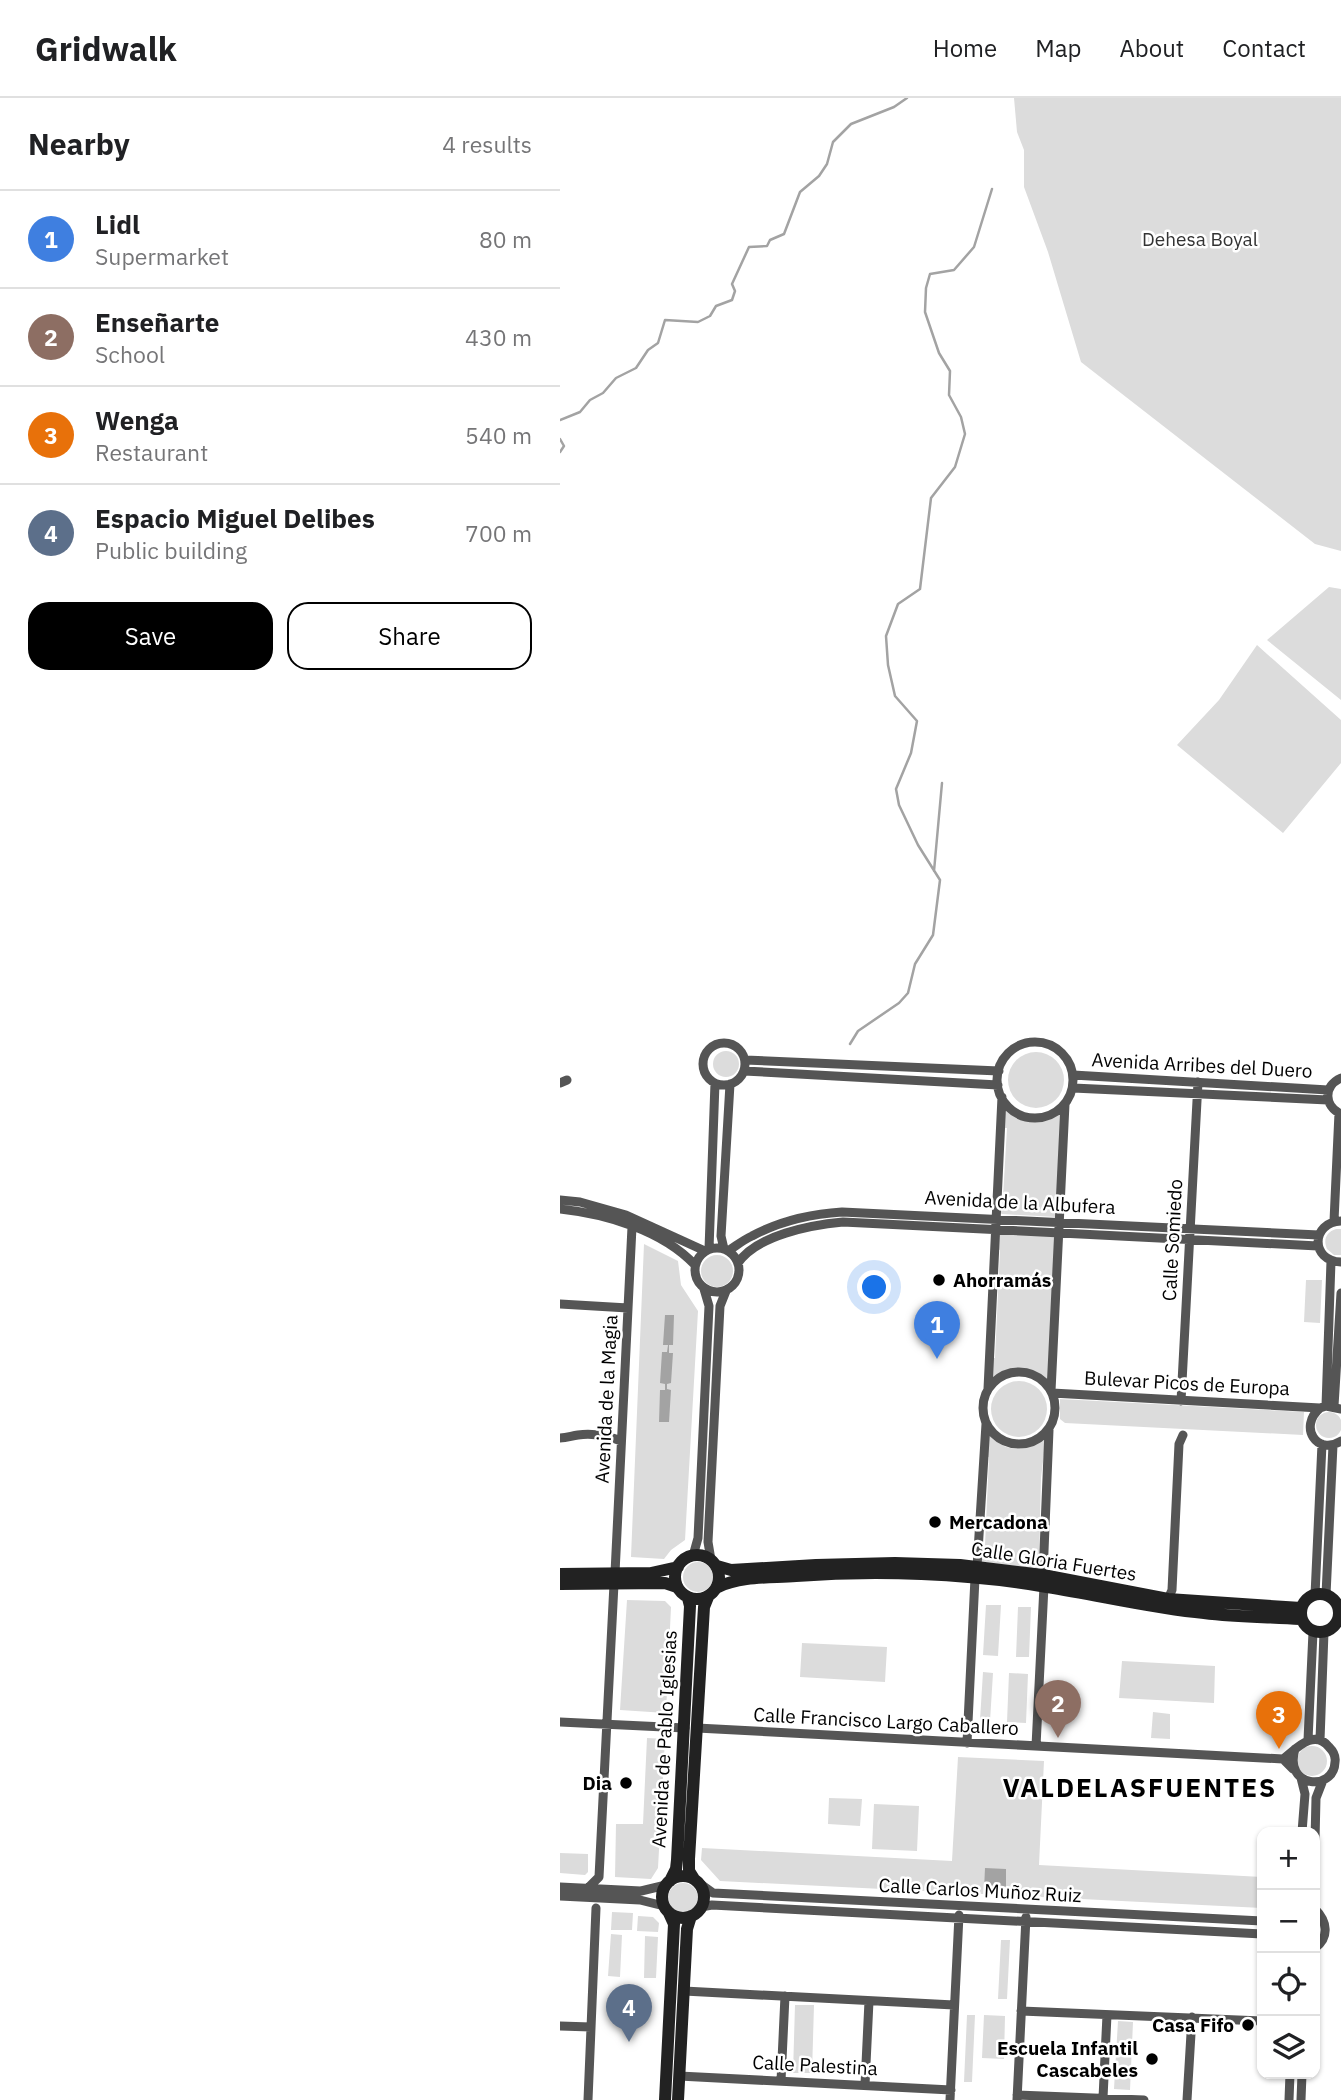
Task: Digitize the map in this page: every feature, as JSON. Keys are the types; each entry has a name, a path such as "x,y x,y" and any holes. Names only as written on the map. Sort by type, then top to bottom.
{"main road":[{"path":"560,1574 665,1583 677,1587 688,1598 698,1600 708,1597 718,1587 719,1576 714,1563 700,1556 685,1559 678,1567 677,1587"},
{"name":"Calle Gloria Fuertes","path":"714,1563 731,1570 816,1564 895,1563 1301,1613"},
{"path":"560,1584 652,1573 678,1567"},
{"name":"Calle Gloria Fuertes","path":"718,1587 731,1581 819,1575 976,1573"},
{"name":"Calle Gloria Fuertes","path":"1044,1580 1134,1604 1182,1611 1301,1613"},
{"path":"1320,1595 1334,1601 1340,1613 1332,1628 1318,1632 1301,1613 1305,1600 1320,1595"},
{"name":"Avenida de Pablo Iglesias","path":"668,1883 676,1867 704,1607 708,1597"},
{"name":"Avenida de Pablo Iglesias","path":"688,1598 691,1728 689,1871 696,1881"},
{"path":"665,2100 674,1924 666,1909 663,1892 668,1883 677,1877 686,1877 696,1881 704,1895 687,1929 678,2100"},
{"path":"666,1909 676,1917 684,1918 696,1912"}],"street":[{"path":"1038,1042 1051,1045 1061,1053 1069,1063 1073,1075 1073,1088 1065,1104 1044,1117 1031,1118 1019,1114 1009,1107 998,1085 999,1071 1004,1059 1013,1049 1038,1042"},
{"path":"724,1043 732,1044 745,1060 744,1072 736,1082 715,1083 705,1073 703,1066 706,1053 711,1047 724,1043"},
{"path":"745,1060 999,1071"},
{"path":"744,1072 998,1085"},
{"name":"Avenida Arribes del Duero","path":"1073,1075 1328,1090"},
{"path":"1341,1078 1328,1090 1328,1100 1334,1110 1340,1113 1338,1221 1322,1228 1318,1247 1331,1261 1341,1262"},
{"name":"Calle Somiedo","path":"1181,1401 1198,1082"},
{"path":"715,1083 707,1250 697,1259 695,1279 711,1292 726,1291"},
{"path":"714,1563 708,1542 720,1306 726,1291 736,1282 739,1269 738,1263 726,1250 721,1236 730,1084"},
{"name":"Avenida Arribes del Duero","path":"1073,1088 1328,1100"},
{"path":"967,1743 986,1424 982,1408 988,1390 1002,1097"},
{"path":"1036,1746 1049,1430 1055,1414 1052,1392 1065,1104"},
{"path":"560,1200 580,1202 626,1215 707,1250 726,1250"},
{"path":"560,1209 579,1211 632,1227 662,1240 695,1265"},
{"name":"Avenida de la Albufera","path":"726,1250 777,1224 816,1214 867,1212 1319,1235"},
{"name":"Avenida de la Albufera","path":"738,1263 759,1245 816,1224 867,1222 1318,1247"},
{"name":"Avenida de la Magia","path":"599,1877 632,1227"},
{"path":"1331,1261 1334,1408"},
{"path":"693,1556 698,1538 709,1306 704,1289"},
{"path":"1334,1408 1341,1293"},
{"path":"560,1304 628,1308"},
{"path":"988,1390 1004,1375 1020,1372 1036,1376 1045,1382 1052,1392"},
{"name":"Bulevar Picos de Europa","path":"1052,1392 1334,1408"},
{"path":"1320,1595 1337,1443 1322,1444 1316,1441 1310,1433 1309,1424 1312,1415 1334,1408"},
{"path":"986,1424 1000,1440 1021,1445 1032,1443 1049,1430"},
{"path":"560,1438 579,1435 609,1436 621,1441"},
{"path":"1172,1596 1179,1438"},
{"path":"1320,1595 1322,1444"},
{"path":"1308,1740 1318,1632"},
{"path":"1318,1632 1320,1740"},
{"name":"Calle Francisco Largo Caballero","path":"560,1722 1283,1759"},
{"path":"1315,1827 1316,1798 1323,1780 1337,1768 1335,1763 1338,1756 1328,1744 1320,1740 1308,1740 1283,1759 1301,1778 1311,1782 1323,1780"},
{"path":"1293,1769 1295,1749"},
{"path":"1301,1778 1305,1794 1302,1827"},
{"path":"587,1893 599,1877 610,1894"},
{"name":"Calle Carlos Muñoz Ruiz","path":"696,1881 713,1893 1257,1921"},
{"path":"596,1908 610,1894 641,1891 668,1883"},
{"path":"560,1887 587,1893 596,1908 588,2100"},
{"path":"560,1896 610,1894 643,1900 666,1909"},
{"name":"Calle Carlos Muñoz Ruiz","path":"696,1912 712,1905 1257,1934"},
{"path":"950,2095 960,1906"},
{"path":"1026,1910 1017,2097 1144,2100"},
{"path":"1320,1915 1326,1929 1320,1945"},
{"path":"684,1991 954,2005"},
{"path":"781,2081 785,1996"},
{"path":"865,2085 869,2001"},
{"path":"1021,2011 1257,2021"},
{"path":"1102,2098 1107,2015"},
{"path":"1188,2100 1192,2017"},
{"path":"560,2026 591,2027"},
{"name":"Calle Palestina","path":"679,2076 865,2085 950,2095"},
{"path":"1289,2100 1290,2079"},
{"path":"1301,2100 1302,2079"}],"green space":[{"name":"Dehesa Boyal","path":"1014,98 1341,98 1341,551 1315,544 1081,362 1048,252 1024,187 1024,150 1017,132"},
{"path":"1329,587 1341,589 1341,700 1267,640"},
{"path":"1257,645 1341,720 1341,763 1283,833 1177,745 1219,700"},
{"path":"726,1051 735,1055 739,1064 735,1073 726,1077 717,1073 713,1064 717,1055"},
{"path":"1036,1052 1047,1054 1056,1060 1062,1069 1062,1091 1056,1100 1047,1106 1036,1108 1025,1106 1016,1100 1010,1091 1008,1080 1010,1069 1016,1060 1025,1054"},
{"path":"1005,1106 1018,1115 1033,1119 1049,1117 1063,1109 1056,1217 1000,1213 1007,1128 1003,1128"},
{"path":"1341,1229 1341,1255 1334,1255 1326,1246 1328,1234"},
{"path":"999,1233 1057,1236 1049,1383 1035,1374 1020,1370 1005,1371 991,1380 991,1358 995,1358"},
{"path":"644,1244 678,1261 681,1285 698,1311 685,1540 664,1559 631,1557"},
{"path":"717,1255 728,1260 733,1271 728,1282 717,1287 706,1282 701,1271 706,1260"},
{"path":"1306,1280 1322,1280 1320,1323 1304,1322"},
{"path":"1013,1381 1025,1381 1035,1385 1043,1393 1047,1409 1043,1425 1035,1433 1025,1437 1013,1437 1003,1433 995,1425 991,1415 991,1403 995,1393 1003,1385"},
{"path":"1060,1399 1304,1412 1303,1435 1065,1423 1060,1419"},
{"path":"1329,1412 1338,1416 1342,1425 1338,1434 1329,1438 1320,1434 1316,1425 1320,1416"},
{"path":"988,1434 1002,1445 1016,1449 1031,1446 1046,1437 1041,1478 1039,1569 982,1562 982,1545 985,1545"},
{"path":"698,1562 709,1566 713,1577 709,1588 698,1592 687,1588 683,1577 687,1566"},
{"path":"627,1600 665,1601 671,1607 666,1713 620,1710"},
{"path":"986,1605 1001,1605 998,1656 983,1655"},
{"path":"1018,1607 1031,1607 1029,1657 1016,1657"},
{"path":"802,1643 887,1647 885,1682 800,1677"},
{"path":"1122,1661 1215,1666 1214,1703 1119,1698"},
{"path":"983,1672 993,1673 990,1721 980,1720"},
{"path":"1009,1673 1028,1674 1026,1723 1007,1722"},
{"path":"1153,1712 1170,1714 1170,1739 1151,1738"},
{"path":"647,1738 665,1739 658,1868 651,1879 615,1877 616,1824 643,1824"},
{"path":"1312,1746 1323,1750 1327,1761 1323,1772 1312,1776 1301,1772 1297,1761 1301,1750"},
{"path":"958,1757 1044,1761 1039,1865 1257,1877 1257,1908 720,1881 701,1860 702,1848 952,1861"},
{"path":"829,1798 862,1799 860,1826 828,1824"},
{"path":"874,1804 919,1806 917,1851 872,1849"},
{"path":"560,1853 588,1854 588,1872 585,1875 560,1873"},
{"path":"683,1883 694,1887 698,1898 694,1909 683,1913 672,1909 668,1898 672,1887"},
{"path":"612,1912 633,1913 632,1930 611,1930"},
{"path":"638,1916 653,1917 659,1923 658,1932 637,1931"},
{"path":"611,1934 622,1935 620,1977 608,1976"},
{"path":"645,1936 658,1937 656,1978 644,1978"},
{"path":"1001,1940 1010,1940 1007,1999 998,1999"},
{"path":"795,2005 814,2005 812,2073 793,2073"},
{"path":"967,2015 975,2015 972,2082 964,2082"},
{"path":"984,2015 1005,2016 1004,2059 982,2058"},
{"path":"1118,2021 1133,2022 1130,2090 1114,2089"}],"shaded area":[{"path":"665,1315 674,1315 673,1345 669,1345 669,1353 673,1353 671,1383 667,1384 667,1389 671,1390 669,1422 659,1422 660,1390 665,1390 665,1384 660,1383 662,1352 667,1352 668,1345 663,1345"},
{"path":"985,1868 1006,1869 1006,1891 984,1890"}],"waterway":[{"path":"560,420 580,412 616,378 636,368 648,350 658,343 665,320 698,322 710,316 716,306 732,300 735,291 732,284 749,247 767,246 770,240 784,234 800,192 819,176 827,164 833,142 851,124 894,107 907,98"},
{"path":"850,1044 858,1031 899,1003 908,993 915,964 933,935 940,880 918,845 899,805 896,789 911,753 917,721 895,696 888,665 886,636 898,604 920,589 931,498 955,467 965,434 961,417 949,395 950,371 939,353 925,312 926,288 930,274 954,270 974,247 992,189"},
{"path":"560,439 564,446 560,452"},
{"path":"934,871 942,783"}],"place":[{"name":"Ahorramás","path":"939,1280"},
{"name":"Lidl","path":"937,1359"},
{"name":"Mercadona","path":"935,1522"},
{"name":"Enseñarte","path":"1058,1738"},
{"name":"Wenga","path":"1279,1749"},
{"name":"Dia","path":"626,1783"},
{"name":"Casa Fifo","path":"1248,2025"},
{"name":"Espacio Miguel Delibes","path":"629,2042"},
{"name":"Escuela Infantil Cascabeles","path":"1152,2059"}],"district":[{"name":"VALDELASFUENTES","path":"1140,1787"}]}
